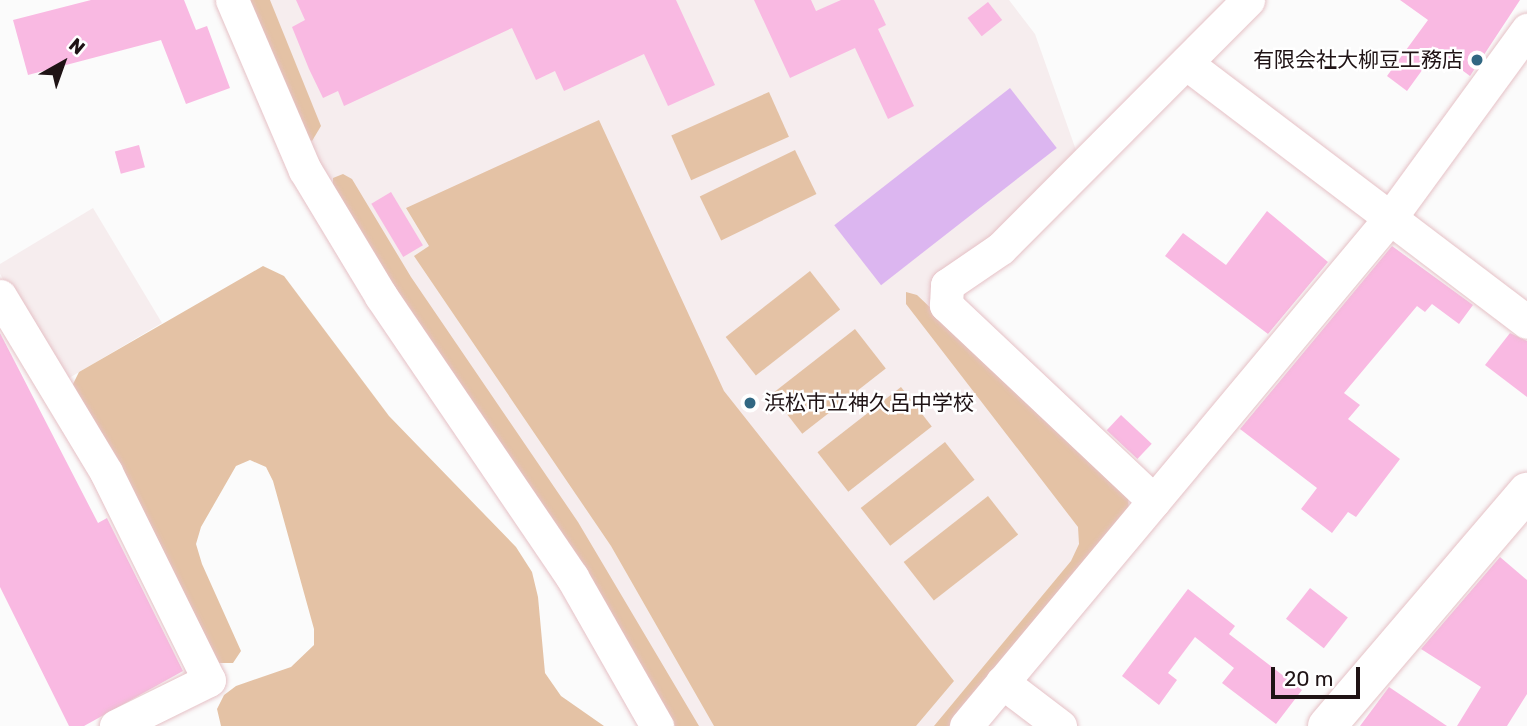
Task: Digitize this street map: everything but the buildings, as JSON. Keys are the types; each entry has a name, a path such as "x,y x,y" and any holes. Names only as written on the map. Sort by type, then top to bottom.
{"street":[{"path":"232,0 304,170 381,296 572,577 657,726"},
{"path":"1154,501 946,305 947,285 1001,248 1248,0"},
{"path":"966,726 1390,218 1527,30"},
{"path":"1186,63 1527,322"},
{"path":"4,313 106,472 209,680 116,726"},
{"path":"1326,726 1527,492"},
{"path":"1003,682 1060,726"}],"shaded area":[{"name":"浜松市立神久呂中学校","path":"246,0 1009,0 1035,34 1077,153 992,238 934,277 1128,495 949,726 673,726 327,182"},
{"path":"246,0 270,0 321,126 312,141 301,135"},
{"path":"1010,88 1057,148 881,285 834,225"},
{"path":"769,92 789,137 691,180 671,136"},
{"path":"599,120 724,391 954,681 916,726 714,726 611,546 414,256 429,246 406,208"},
{"path":"795,150 816,194 721,241 700,196"},
{"path":"343,174 352,179 411,277 578,522 699,726 673,726 333,190 333,178"},
{"path":"93,208 162,323 64,381 0,274 0,264"},
{"path":"263,266 284,276 389,416 516,547 532,572 538,597 545,673 561,696 604,726 221,726 217,709 224,695 236,686 291,667 314,645 314,629 273,481 266,467 250,460 236,466 201,527 196,544 202,564 241,651 233,663 219,663 71,388 79,372"},
{"path":"810,271 840,310 756,375 726,337"},
{"path":"906,292 917,295 1128,495 1129,510 949,726 934,726 1071,561 1079,544 1078,527 906,304"},
{"path":"855,329 886,368 802,434 771,394"},
{"path":"901,387 932,426 848,492 817,452"},
{"path":"945,442 975,480 890,546 861,508"},
{"path":"988,496 1018,535 934,600 904,562"}],"place":[{"name":"有限会社大柳豆工務店","path":"1477,60"},
{"name":"浜松市立神久呂中学校","path":"750,403"}]}
